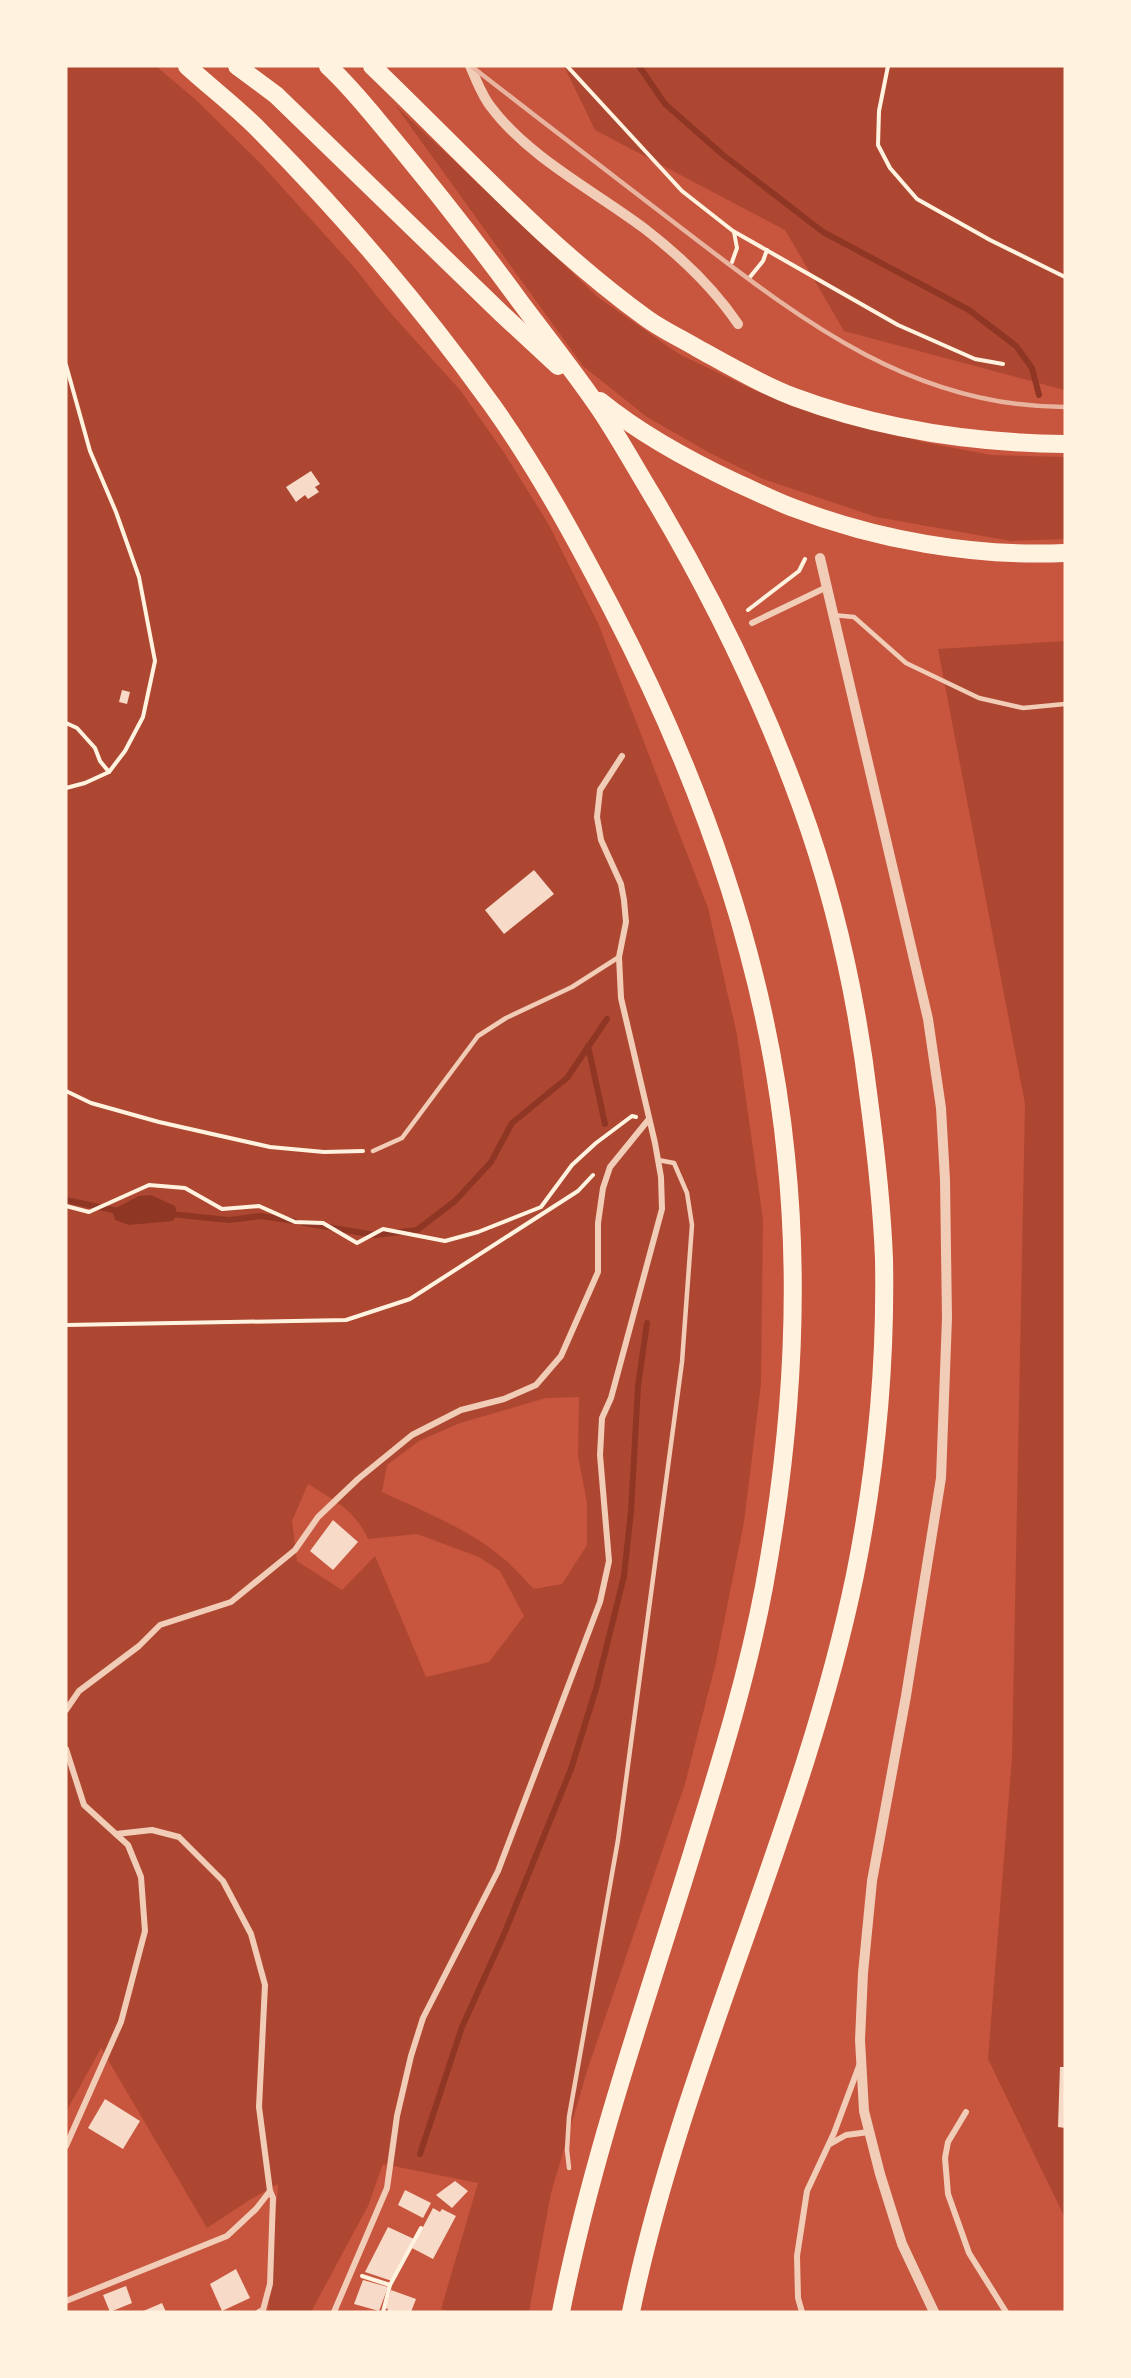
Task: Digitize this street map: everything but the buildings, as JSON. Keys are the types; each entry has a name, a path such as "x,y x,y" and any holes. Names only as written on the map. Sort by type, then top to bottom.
{"highway":[{"path":"187,66 256,127 392,276 493,406 559,511 629,642 670,730 702,807 741,923 772,1060 787,1158 793,1306 792,1356 782,1466 764,1584 748,1663 729,1733 615,2098 571,2263 561,2312"},
{"path":"237,66 276,95 502,314 578,383 629,423 662,445 705,468 789,507 862,530 950,548 1039,554 1065,553"},
{"path":"328,66 344,80 433,188 489,259 602,413 706,589 757,696 800,804 835,917 853,991 862,1044 879,1185 884,1258 880,1390 867,1511 840,1642 806,1761 679,2131 642,2258 631,2312"},
{"path":"372,66 460,150 504,198 578,265 647,319 727,365 792,396 859,418 978,440 1021,444 1065,444"}],"street":[{"path":"470,66 489,106 508,126 530,146 645,229 690,268 721,299 738,324"},
{"path":"820,558 928,1019 940,1108 945,1180 947,1318 940,1478 906,1696 872,1881 863,1973 861,2059 864,2111 880,2174 902,2244 934,2312"},
{"path":"752,623 827,587"},
{"path":"334,2312 387,2188 397,2116 411,2056 423,2018 498,1871 600,1602 609,1561 600,1455 602,1418 614,1386 662,1209 658,1160 621,998 619,957 626,922 624,900 621,884 601,840 597,817 600,790 622,756"},
{"path":"66,1710 79,1691 139,1646 160,1625 231,1602 295,1550 318,1517 358,1479 412,1435 460,1410 504,1400 536,1385 561,1356 598,1272 598,1223 603,1188 610,1167 648,1119"},
{"path":"66,1749 84,1805 128,1845 141,1877 145,1931 121,2022 66,2146"},
{"path":"116,1834 152,1830 179,1837 223,1881 251,1934 265,1985 260,2107 270,2191 273,2198 270,2284 262,2311"},
{"path":"802,2312 798,2298 797,2256 807,2191 829,2144 861,2059"},
{"path":"966,2112 948,2142 945,2158 948,2194 969,2253 1006,2312"},
{"path":"829,2144 846,2135 869,2132"},
{"path":"66,2301 226,2236 256,2209 270,2191"}],"lane":[{"path":"833,615 854,617 906,663 979,698 1023,708 1065,704"},
{"path":"373,1151 402,1138 478,1036 506,1018 572,987 619,957"},
{"path":"569,2168 567,2150 569,2116 618,1840 682,1362 692,1225 687,1193 674,1163 658,1160"}],"path":[{"path":"567,66 682,190 733,231 898,325 975,359 1003,364"},
{"path":"888,66 879,111 878,145 890,168 917,199 990,240 1065,277"},
{"path":"732,262 737,248 733,231"},
{"path":"750,277 763,261 766,250"},
{"path":"66,365 90,452 116,512 139,577 154,661 143,717 125,751 109,772 85,783 66,788"},
{"path":"743,614 799,571 805,559"},
{"path":"66,723 77,728 95,748 109,772"},
{"path":"66,1091 102,1106 270,1146 324,1152 373,1151"},
{"path":"66,1206 89,1212 149,1185 185,1188 222,1209 260,1206 295,1222 323,1223 357,1243 383,1229 445,1241 478,1232 541,1207 572,1165 596,1143 632,1116 648,1119"},
{"path":"66,1324 346,1320 410,1299 578,1191 601,1167"},
{"path":"383,2312 390,2285 421,2228"},
{"path":"360,2275 390,2285"}],"shaded area":[{"path":"66,66 156,66 196,100 261,164 460,390 505,454 549,525 598,623 708,908 737,1035 763,1220 761,1384 744,1522 716,1662 685,1784 588,2068 551,2193 529,2312 450,2312 441,2309 478,2183 383,2164 368,2206 311,2312 268,2312 278,2184 207,2228 101,2048 66,2112","holes":["579,1397 578,1456 587,1503 587,1545 562,1584 534,1589 508,1562 476,1539 445,1521 382,1492 387,1465 419,1441 460,1423 546,1398","308,1484 350,1513 368,1539 417,1534 479,1557 500,1571 524,1616 489,1662 426,1677 375,1556 342,1590 297,1561 292,1521"]},
{"path":"564,66 1065,66 1065,390 844,331 785,230 595,130"},
{"path":"395,105 599,298 679,354 756,391 922,442 991,455 1065,457 1065,539 1011,541 876,517 763,479 710,453 647,417 583,366"},
{"path":"1065,641 1065,2218 988,2059 1012,1757 1025,1104 938,649"},
{"path":"151,1195 175,1206 177,1214 173,1221 129,1225 115,1220 112,1210 139,1196"}],"waterway":[{"path":"639,66 665,104 722,154 823,232 969,310 1016,346 1032,368 1039,395"},
{"path":"304,1223 375,1235 417,1230 455,1201 491,1162 512,1123 567,1078 607,1019"},
{"path":"588,1046 605,1124"},
{"path":"66,1200 118,1211"},
{"path":"170,1214 229,1220 261,1216 294,1221"},
{"path":"420,2154 462,2027 505,1932 571,1769 596,1689 624,1576 631,1511 638,1386 647,1323"}],"railway":[{"path":"471,66 764,291 856,349 904,373 954,391 1008,403 1065,407"}]}
